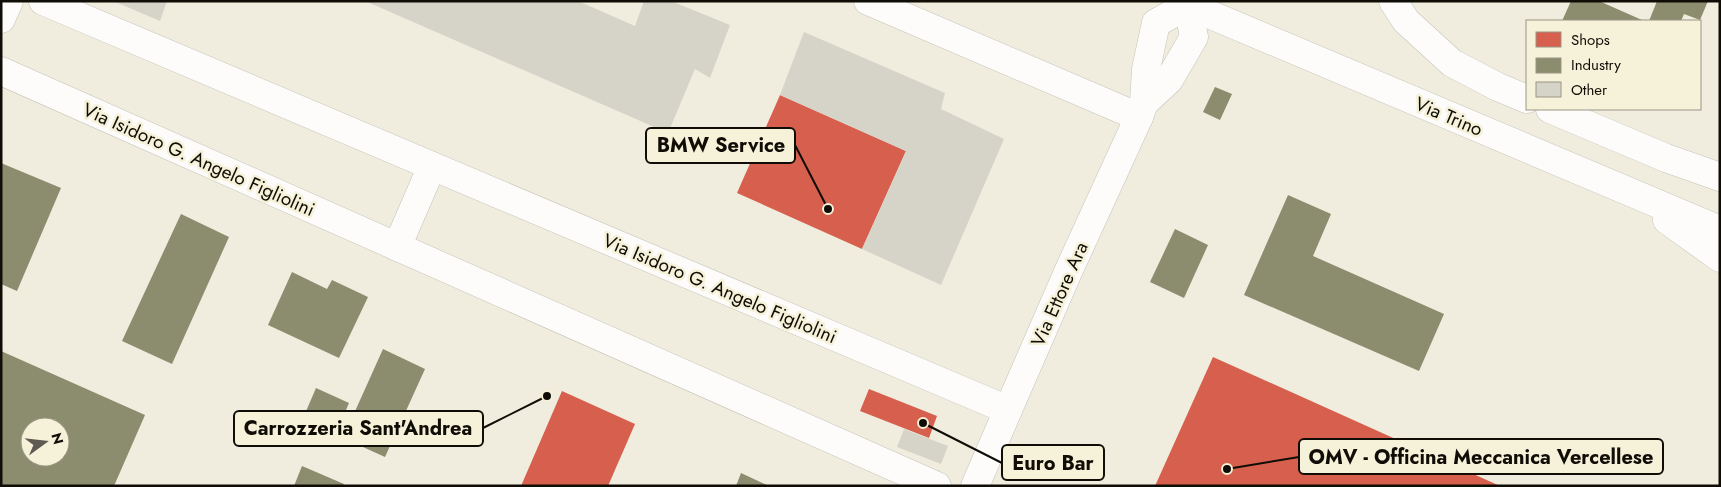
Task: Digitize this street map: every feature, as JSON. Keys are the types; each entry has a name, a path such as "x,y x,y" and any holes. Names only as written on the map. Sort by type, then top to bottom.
{"street":[{"path":"1,19 9,1"},
{"name":"Via Isidoro G. Angelo Figliolini","path":"43,1 1008,410"},
{"path":"868,1 1142,110"},
{"path":"1393,1 1406,21 1452,63 1498,87 1526,99"},
{"name":"Via Ettore Ara","path":"975,486 1142,110 1169,80 1194,37 1186,3 1156,23 1146,70 1142,110"},
{"name":"Via Trino","path":"1186,3 1720,230"},
{"name":"Via Isidoro G. Angelo Figliolini","path":"1,71 937,486"},
{"path":"1552,110 1666,158 1720,177"},
{"path":"397,246 432,166"},
{"path":"1630,192 1720,210"},
{"path":"1630,192 1720,258"}],"building: Shops":[{"path":"780,95 906,151 862,249 737,193"},
{"path":"1213,357 1500,486 1155,486"},
{"path":"869,389 937,416 929,438 860,411"},
{"path":"562,391 635,424 608,486 521,486"}],"building: Industry":[{"path":"1571,1 1599,1 1642,20 1562,20"},
{"path":"1657,1 1708,1 1700,20 1684,14 1681,20 1649,20"},
{"path":"1215,87 1232,94 1220,120 1203,112"},
{"path":"1,163 61,188 17,291 1,284"},
{"path":"1288,195 1331,214 1313,256 1444,314 1419,371 1244,295"},
{"path":"181,214 229,237 172,364 122,341"},
{"path":"1175,229 1208,245 1184,298 1150,282"},
{"path":"292,272 327,289 332,280 368,297 339,358 268,325"},
{"path":"383,349 425,369 385,457 343,438"},
{"path":"1,351 145,415 114,486 1,486"},
{"path":"316,388 349,403 337,431 304,416"},
{"path":"302,466 344,484 343,486 294,486"},
{"path":"741,473 769,486 736,486"}],"building: Other":[{"path":"113,1 167,1 160,21"},
{"path":"365,1 578,1 635,26 644,1 671,1 730,25 710,78 695,69 668,133"},
{"path":"804,32 945,93 941,109 1004,139 941,285 862,249 906,151 780,95"},
{"path":"904,429 948,446 941,464 897,447"}],"place":[{"name":"BMW Service","path":"828,209"},
{"name":"Carrozzeria Sant'Andrea","path":"547,396"},
{"name":"Euro Bar","path":"923,423"},
{"name":"OMV - Officina Meccanica Vercellese","path":"1227,469"}]}
